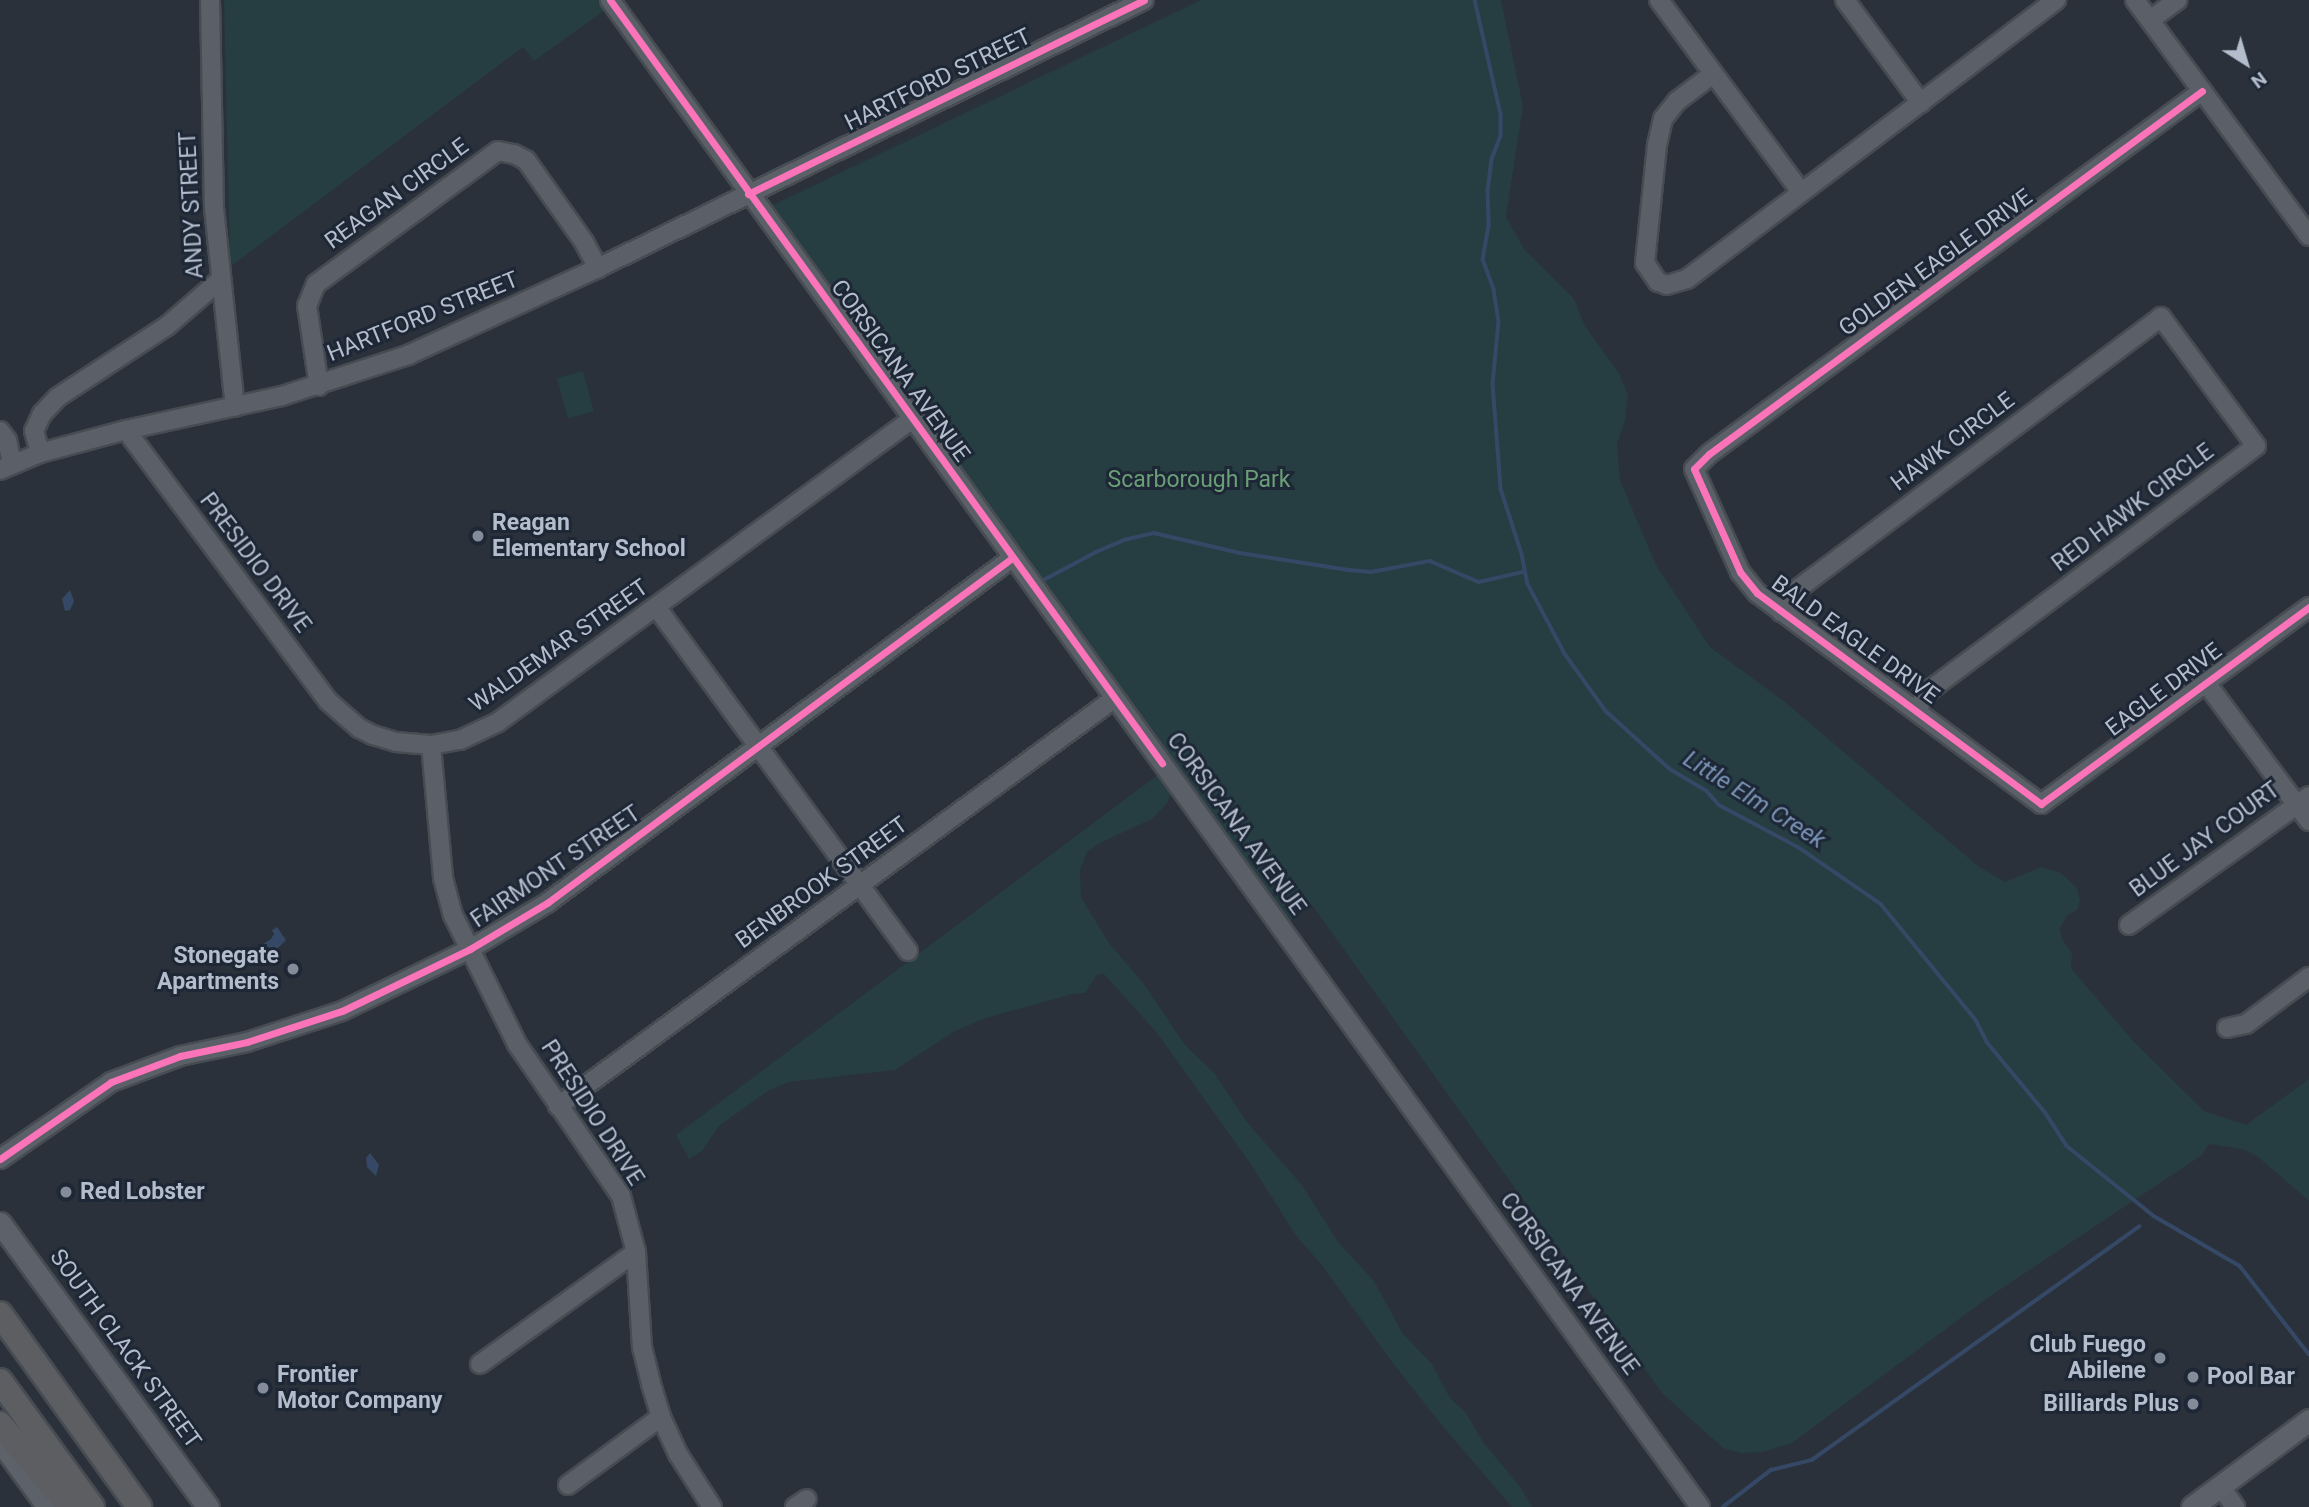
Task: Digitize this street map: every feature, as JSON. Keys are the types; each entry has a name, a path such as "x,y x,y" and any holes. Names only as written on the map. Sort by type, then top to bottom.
{"highway":[{"path":"0,1314 139,1507"},
{"path":"0,1381 92,1507"},
{"path":"0,1424 70,1507"}],"main road":[{"name":"SOUTH CLACK STREET","path":"0,1223 208,1507"},
{"path":"2192,1507 2309,1420"},
{"path":"0,1441 48,1507"}],"street":[{"name":"ANDY STREET","path":"210,0 214,208 219,281 235,407"},
{"name":"CORSICANA AVENUE","path":"610,0 911,420 1700,1507"},
{"name":"HARTFORD STREET","path":"6,467 40,453 126,430 319,386 408,355 598,268 1144,0"},
{"path":"1660,0 1801,192"},
{"path":"1845,0 1921,103"},
{"path":"1713,74 1677,101 1663,119 1657,145 1645,263 1658,282 1678,284 1921,103 2033,7 2056,0"},
{"path":"2135,0 2309,236"},
{"path":"2150,20 2178,0"},
{"name":"GOLDEN EAGLE DRIVE","path":"1695,469 1709,454 2202,91"},
{"name":"REAGAN CIRCLE","path":"319,386 307,306 316,284 498,151 526,160 584,242 598,268"},
{"path":"40,453 34,431 42,415 58,397 167,326 219,281"},
{"name":"HAWK CIRCLE","path":"1782,612 1795,591 2161,317"},
{"name":"RED HAWK CIRCLE","path":"1917,709 1929,691 2256,446 2161,317"},
{"name":"WALDEMAR STREET","path":"350,722 373,735 396,742 431,745 460,740 498,722 911,420"},
{"name":"PRESIDIO DRIVE","path":"126,430 328,701 350,722"},
{"path":"0,431 6,440 6,467"},
{"name":"BALD EAGLE DRIVE","path":"1695,469 1740,572 1757,593 1917,709 2041,804"},
{"name":"FAIRMONT STREET","path":"0,1158 111,1083 180,1056 247,1042 342,1012 470,949 547,902 1013,558"},
{"name":"EAGLE DRIVE","path":"2041,804 2309,607"},
{"path":"657,608 908,951"},
{"path":"2206,683 2303,801 2309,821"},
{"name":"BENBROOK STREET","path":"558,1106 1115,698"},
{"name":"PRESIDIO DRIVE","path":"431,745 443,878 453,915 517,1044 621,1196 636,1252 642,1346 661,1417 678,1454 712,1507"},
{"name":"BLUE JAY COURT","path":"2129,925 2303,801"},
{"path":"2227,1028 2246,1024 2309,977"},
{"path":"480,1364 636,1252"},
{"path":"568,1485 661,1417"},
{"path":"2220,1486 2235,1507"}],"green space":[{"path":"224,0 619,0 534,61 523,47 230,267"},
{"name":"Scarborough Park","path":"1201,0 1501,0 1523,106 1506,217 1524,249 1574,299 1585,326 1620,375 1628,395 1625,421 1617,443 1620,480 1656,565 1710,647 1785,702 1978,866 2005,882 2041,867 2061,873 2077,888 2080,900 2077,910 2067,916 2060,928 2062,939 2072,953 2071,968 2134,1042 2204,1111 2246,1125 2309,1079 2309,1201 2257,1156 2242,1149 2209,1144 2202,1155 1989,1297 1792,1443 1763,1452 1741,1453 1723,1448 1662,1393 1312,905 1289,922 773,205"},
{"path":"583,371 594,412 568,419 557,378"},
{"path":"1159,774 1171,791 1168,802 1152,819 1102,842 1087,852 1080,870 1081,897 1109,943 1144,984 1185,1045 1215,1074 1247,1122 1302,1185 1338,1242 1374,1281 1403,1334 1432,1364 1450,1398 1466,1413 1483,1442 1521,1488 1532,1507 1512,1507 1440,1423 1321,1264 1297,1237 1250,1163 1157,1033 1103,973 1097,975 1085,993 1072,994 986,1018 955,1031 895,1070 789,1082 768,1091 719,1126 702,1151 689,1159 676,1135"}],"water":[{"path":"70,590 74,601 70,610 65,611 62,599"},
{"path":"277,927 286,940 270,956 262,945 271,939 274,934 272,930"},
{"path":"370,1153 379,1165 376,1176 367,1167 366,1158"}],"waterway":[{"name":"Little Elm Creek","path":"1475,0 1501,114 1501,136 1492,159 1488,191 1489,226 1483,259 1494,290 1499,322 1493,384 1501,489 1522,554 1528,584 1565,654 1606,711 1670,769 1707,791 1719,805 1798,847 1881,904 1976,1020 1987,1042 2045,1112 2067,1146 2154,1216 2240,1266 2309,1354"},
{"path":"1038,583 1096,552 1124,540 1154,533 1240,553 1349,570 1371,572 1430,561 1479,582 1523,572"},
{"path":"1723,1507 1771,1470 1812,1460 2139,1227"}],"cycle path":[{"path":"610,0 1162,763"},
{"path":"748,194 1144,0"},
{"path":"2202,91 1709,454 1694,469 1740,572 1757,593 2041,804 2309,607"},
{"path":"0,1159 111,1082 180,1056 247,1042 342,1011 470,949 547,903 1012,558"}],"place":[{"name":"Reagan Elementary School","path":"478,536"},
{"name":"Stonegate Apartments","path":"293,969"},
{"name":"Red Lobster","path":"66,1192"},
{"name":"Club Fuego Abilene","path":"2160,1358"},
{"name":"Pool Bar","path":"2193,1377"},
{"name":"Frontier Motor Company","path":"263,1388"},
{"name":"Billiards Plus","path":"2193,1404"}]}
